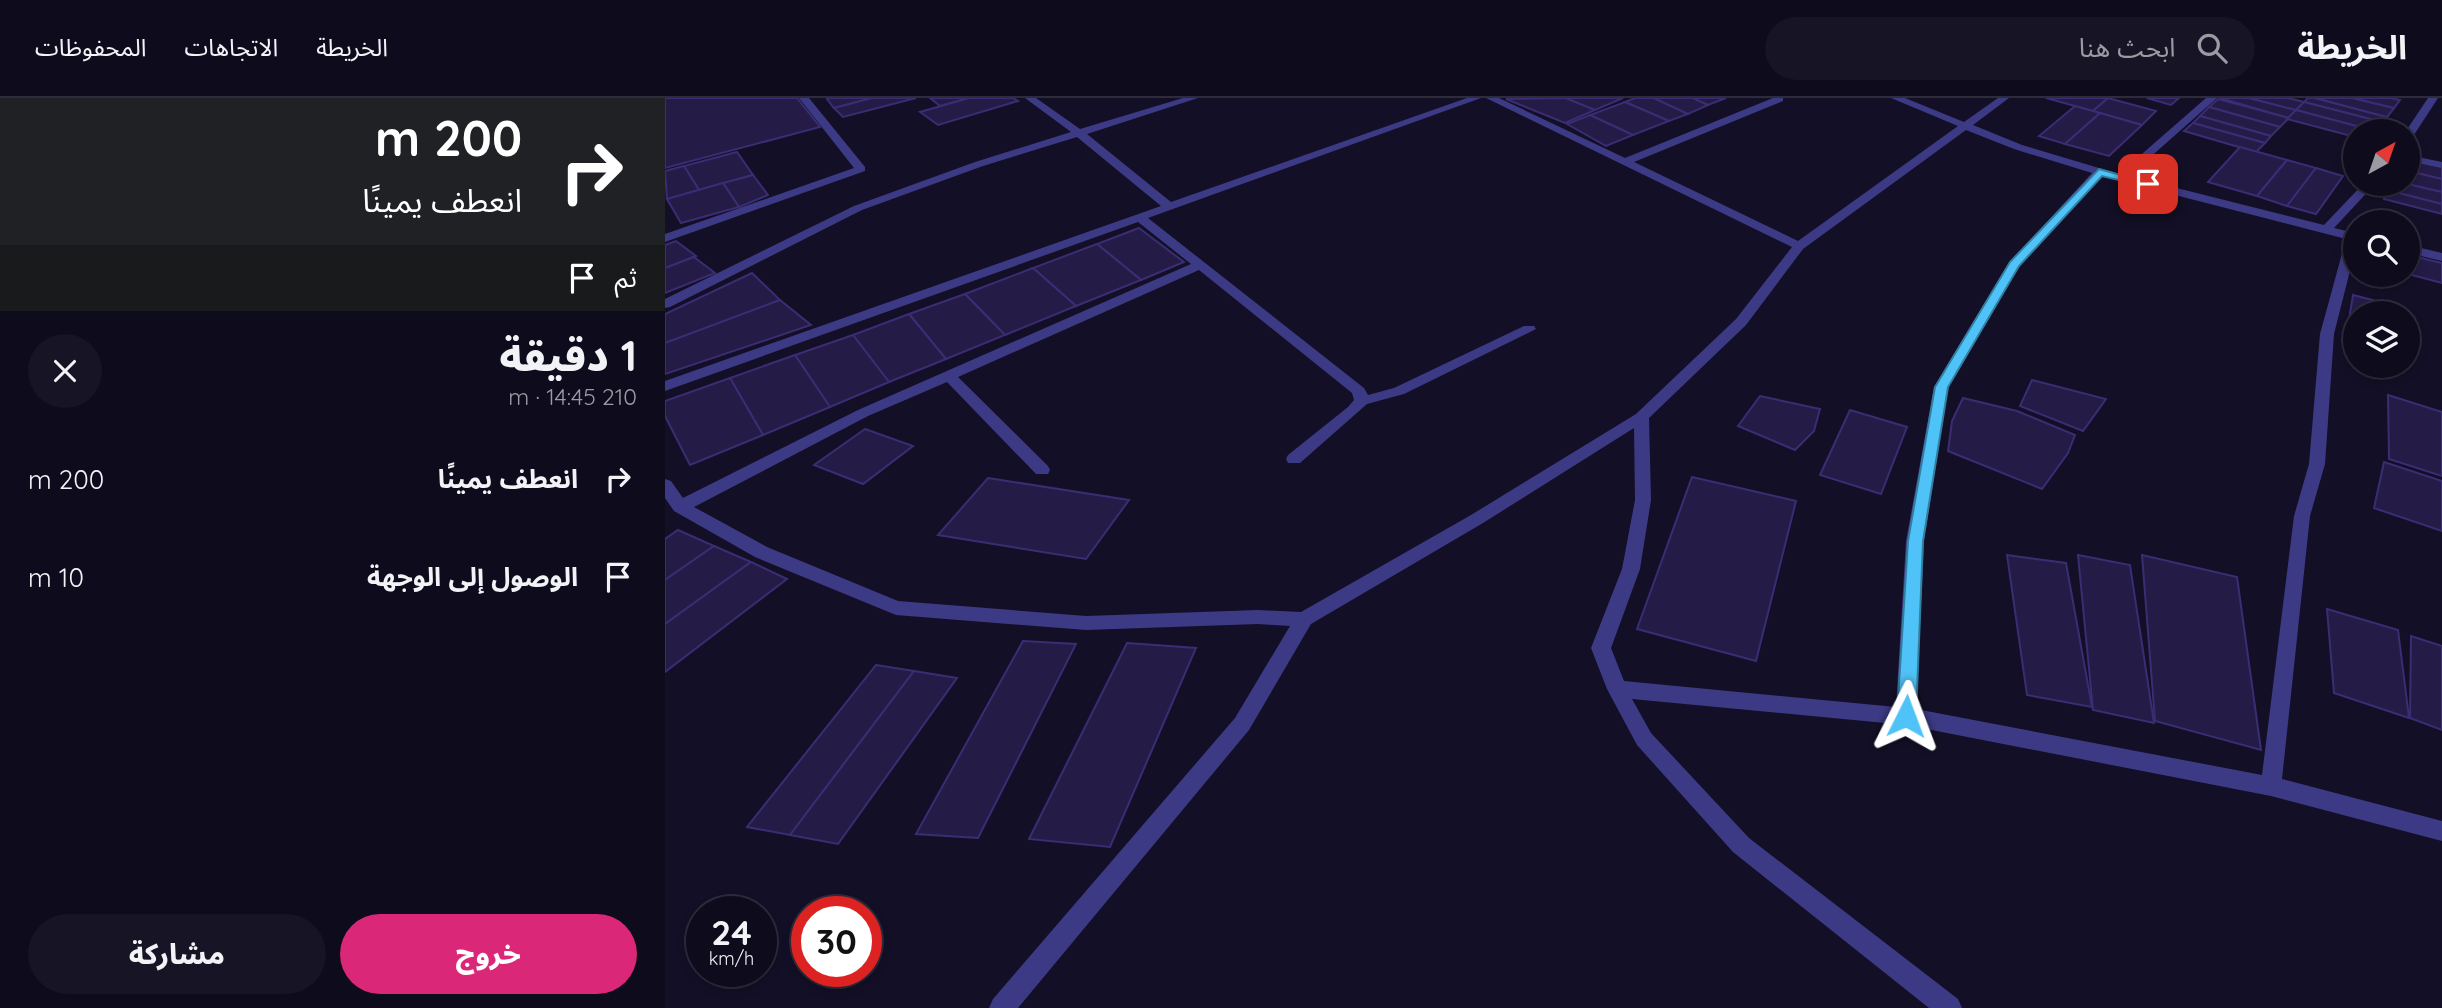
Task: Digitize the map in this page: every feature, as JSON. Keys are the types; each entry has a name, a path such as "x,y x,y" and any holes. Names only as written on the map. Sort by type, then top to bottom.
{"street":[{"path":"665,238 861,169 804,98"},
{"path":"1030,98 1079,133 1168,206"},
{"path":"665,304 858,208 979,164 1193,98"},
{"path":"665,386 1476,98"},
{"path":"1491,98 1799,246"},
{"path":"1896,98 2018,147 2099,172 2343,234"},
{"path":"1002,1008 1241,724 1304,620 1477,519 1641,417 1741,322 1799,246 2004,98"},
{"path":"2122,177 2212,98"},
{"path":"1625,162 1779,99"},
{"path":"2420,120 2436,99"},
{"path":"2420,160 2442,165"},
{"path":"1906,716 1915,541 1941,387 2014,265 2099,172"},
{"path":"2327,229 2358,196"},
{"path":"1139,217 1360,391 1361,401"},
{"path":"2420,252 2442,257"},
{"path":"680,507 863,413 1198,266"},
{"path":"2271,786 2302,516 2317,464 2327,334 2343,277"},
{"path":"1294,459 1361,401 1399,391 1529,329"},
{"path":"948,375 1042,470"},
{"path":"1641,417 1643,500 1631,569 1601,648 1617,689 1644,739 1741,845 1949,1008"},
{"path":"665,485 680,507 761,552 896,608 1086,623 1258,617 1304,620"},
{"path":"1617,689 1906,716 2271,786 2442,831"}],"building":[{"path":"665,98 797,98 820,127 665,168"},
{"path":"872,98 834,108 827,99"},
{"path":"872,98 916,98 843,117 834,108"},
{"path":"930,98 969,98 940,106"},
{"path":"969,98 1013,98 1018,101 938,125 920,112"},
{"path":"1566,98 1595,110 1565,123 1506,99"},
{"path":"1566,98 1623,98 1595,110"},
{"path":"1635,98 1654,98 1688,114 1669,121 1625,102"},
{"path":"1654,98 1693,98 1708,105 1688,114"},
{"path":"1693,98 1726,98 1708,105"},
{"path":"2046,98 2108,98 2093,111"},
{"path":"2108,98 2156,111 2142,125 2093,111"},
{"path":"2147,98 2179,98 2171,105"},
{"path":"2220,98 2249,98 2296,110 2289,118"},
{"path":"2249,98 2288,98 2304,102 2296,110"},
{"path":"2308,98 2315,98 2387,117 2370,119 2304,102"},
{"path":"2315,98 2353,98 2394,108 2387,117"},
{"path":"2353,98 2390,98 2400,100 2394,108"},
{"path":"2218,99 2289,118 2280,127 2209,107"},
{"path":"1625,102 1669,121 1633,135 1590,115"},
{"path":"2304,102 2370,119 2343,119 2343,122 2296,110"},
{"path":"2075,106 2100,113 2065,144 2039,136"},
{"path":"2209,107 2280,127 2271,136 2200,116"},
{"path":"2296,110 2343,122 2343,134 2287,119"},
{"path":"2100,113 2142,125 2109,156 2065,144"},
{"path":"1590,115 1633,135 1606,146 1567,124"},
{"path":"2200,116 2271,136 2265,143 2193,123"},
{"path":"2193,123 2265,143 2256,152 2184,131"},
{"path":"2240,147 2287,160 2257,196 2208,182"},
{"path":"737,152 753,175 699,190 684,166"},
{"path":"2287,160 2316,168 2287,206 2257,196"},
{"path":"2420,162 2442,167 2442,179 2420,174"},
{"path":"684,166 699,190 667,199 665,171"},
{"path":"2316,168 2343,176 2316,214 2287,206"},
{"path":"2420,174 2442,179 2442,192 2420,187"},
{"path":"753,175 768,195 739,207 723,183"},
{"path":"723,183 739,207 681,223 667,199"},
{"path":"2420,187 2442,192 2442,204 2411,196 2420,196"},
{"path":"2385,196 2411,196 2442,204 2442,214 2384,199"},
{"path":"1139,228 1184,262 1141,280 1097,244"},
{"path":"676,241 696,256 665,268 665,245"},
{"path":"1097,244 1141,280 1076,306 1033,268"},
{"path":"694,257 715,273 665,293 665,268"},
{"path":"2420,258 2442,263 2442,283 2420,277"},
{"path":"1033,268 1076,306 1005,335 965,294"},
{"path":"752,273 780,300 665,343 665,314"},
{"path":"965,294 1005,335 946,359 909,314"},
{"path":"2353,295 2376,301 2352,301"},
{"path":"780,300 811,325 665,374 665,343"},
{"path":"909,314 946,359 889,382 853,335"},
{"path":"853,335 889,382 830,407 795,355"},
{"path":"795,355 830,407 763,435 730,378"},
{"path":"730,378 763,435 690,465 665,416 665,401"},
{"path":"2032,380 2106,399 2083,431 2020,406"},
{"path":"2388,395 2442,412 2442,476 2389,459"},
{"path":"1760,396 1820,409 1814,431 1795,450 1738,426"},
{"path":"1963,398 2017,411 2075,435 2068,453 2042,489 1948,451 1952,421"},
{"path":"1850,410 1907,427 1881,494 1820,475"},
{"path":"865,429 913,446 863,484 814,465"},
{"path":"2384,462 2442,481 2442,531 2374,508"},
{"path":"1692,477 1796,501 1756,661 1637,629"},
{"path":"988,478 1129,500 1086,559 938,535"},
{"path":"678,530 714,546 665,580 665,539"},
{"path":"714,546 751,562 665,624 665,580"},
{"path":"2007,555 2066,563 2092,707 2027,695"},
{"path":"2078,555 2130,565 2154,723 2093,710"},
{"path":"2142,555 2237,577 2261,750 2155,721"},
{"path":"751,562 787,579 665,672 665,624"},
{"path":"2327,609 2398,630 2409,718 2334,693"},
{"path":"2411,636 2442,646 2442,730 2410,718"},
{"path":"1023,641 1076,644 978,838 916,834"},
{"path":"1127,643 1196,648 1110,847 1029,839"},
{"path":"876,665 914,671 790,835 747,827"},
{"path":"914,671 957,678 838,844 790,835"}],"route":[{"path":"1906,716 1915,541 1941,387 2014,265 2099,172 2148,184"}]}
